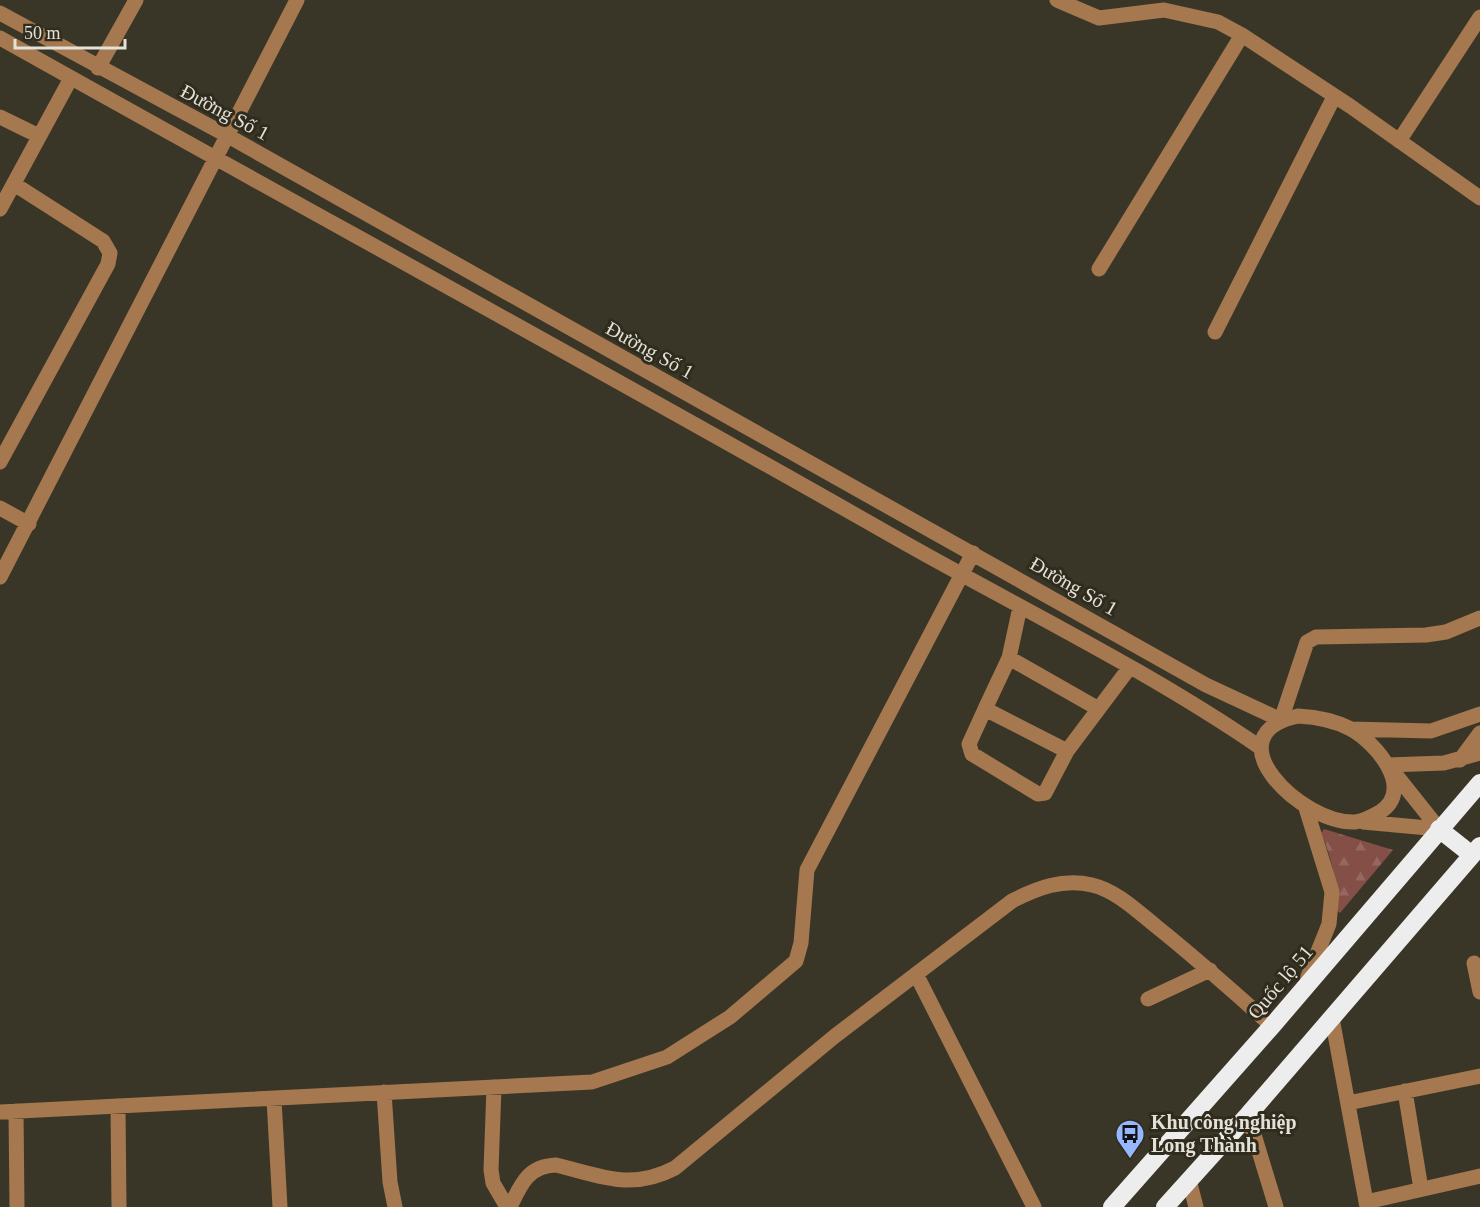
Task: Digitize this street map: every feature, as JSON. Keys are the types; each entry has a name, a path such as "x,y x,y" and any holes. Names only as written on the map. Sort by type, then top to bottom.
{"highway":[{"name":"Quốc lộ 51","path":"1112,1207 1272,1026 1480,783"},
{"path":"1165,1207 1248,1115 1476,850 1439,829"}],"street":[{"path":"98,68 136,0"},
{"path":"0,577 297,0"},
{"path":"1057,0 1099,18 1173,11 1218,22 1242,35 1480,198"},
{"name":"Đường Số 1","path":"0,13 98,68 228,136 1206,685 1281,720"},
{"path":"1399,141 1480,17"},
{"path":"1099,269 1242,35"},
{"name":"Đường Số 1","path":"0,38 629,386 962,575 1195,702 1261,748"},
{"path":"0,209 71,78"},
{"path":"1215,332 1334,97"},
{"path":"0,117 39,136"},
{"path":"0,462 108,264 110,253 103,241 14,184"},
{"path":"0,507 29,524"},
{"path":"0,1112 592,1082 667,1057 730,1017 796,960 801,943 807,870 973,553"},
{"path":"1020,607 1009,658 969,744 972,754 1038,794 1045,793 1067,751 1097,708 1130,667"},
{"path":"1281,720 1307,642 1316,637 1426,635 1446,632 1480,618"},
{"path":"1009,658 1097,708"},
{"path":"985,709 1067,751"},
{"path":"1351,729 1431,731 1480,714"},
{"path":"1317,717 1351,729 1372,745 1439,829 1332,819 1306,807 1275,782 1261,748 1266,731 1281,720 1317,717"},
{"path":"1460,760 1480,733"},
{"path":"1388,765 1427,765 1460,760 1480,753"},
{"path":"1357,822 1377,813 1391,802 1394,785 1388,765"},
{"path":"1301,992 1329,924 1332,892 1306,807"},
{"path":"494,1087 491,1170 493,1183 508,1207 526,1176 545,1165 556,1165 629,1182 658,1177 675,1168 916,974 1012,901 1037,888 1064,883 1091,885 1117,895 1210,970 1272,1026"},
{"path":"1474,963 1480,992"},
{"path":"1148,999 1210,970"},
{"path":"916,974 1034,1207"},
{"path":"1332,1018 1367,1205 1421,1189 1480,1176"},
{"path":"1348,1103 1480,1076"},
{"path":"1406,1091 1421,1189"},
{"path":"384,1092 390,1182 395,1207"},
{"path":"274,1099 280,1207"},
{"path":"118,1106 119,1207"},
{"path":"16,1111 17,1207"},
{"path":"1248,1115 1276,1207"},
{"path":"1189,1180 1196,1207"}],"green space":[{"path":"1324,829 1393,850 1340,913 1336,910 1333,870 1321,833"}],"place":[{"name":"Khu công nghiệp Long Thành","path":"1130,1160"}]}
